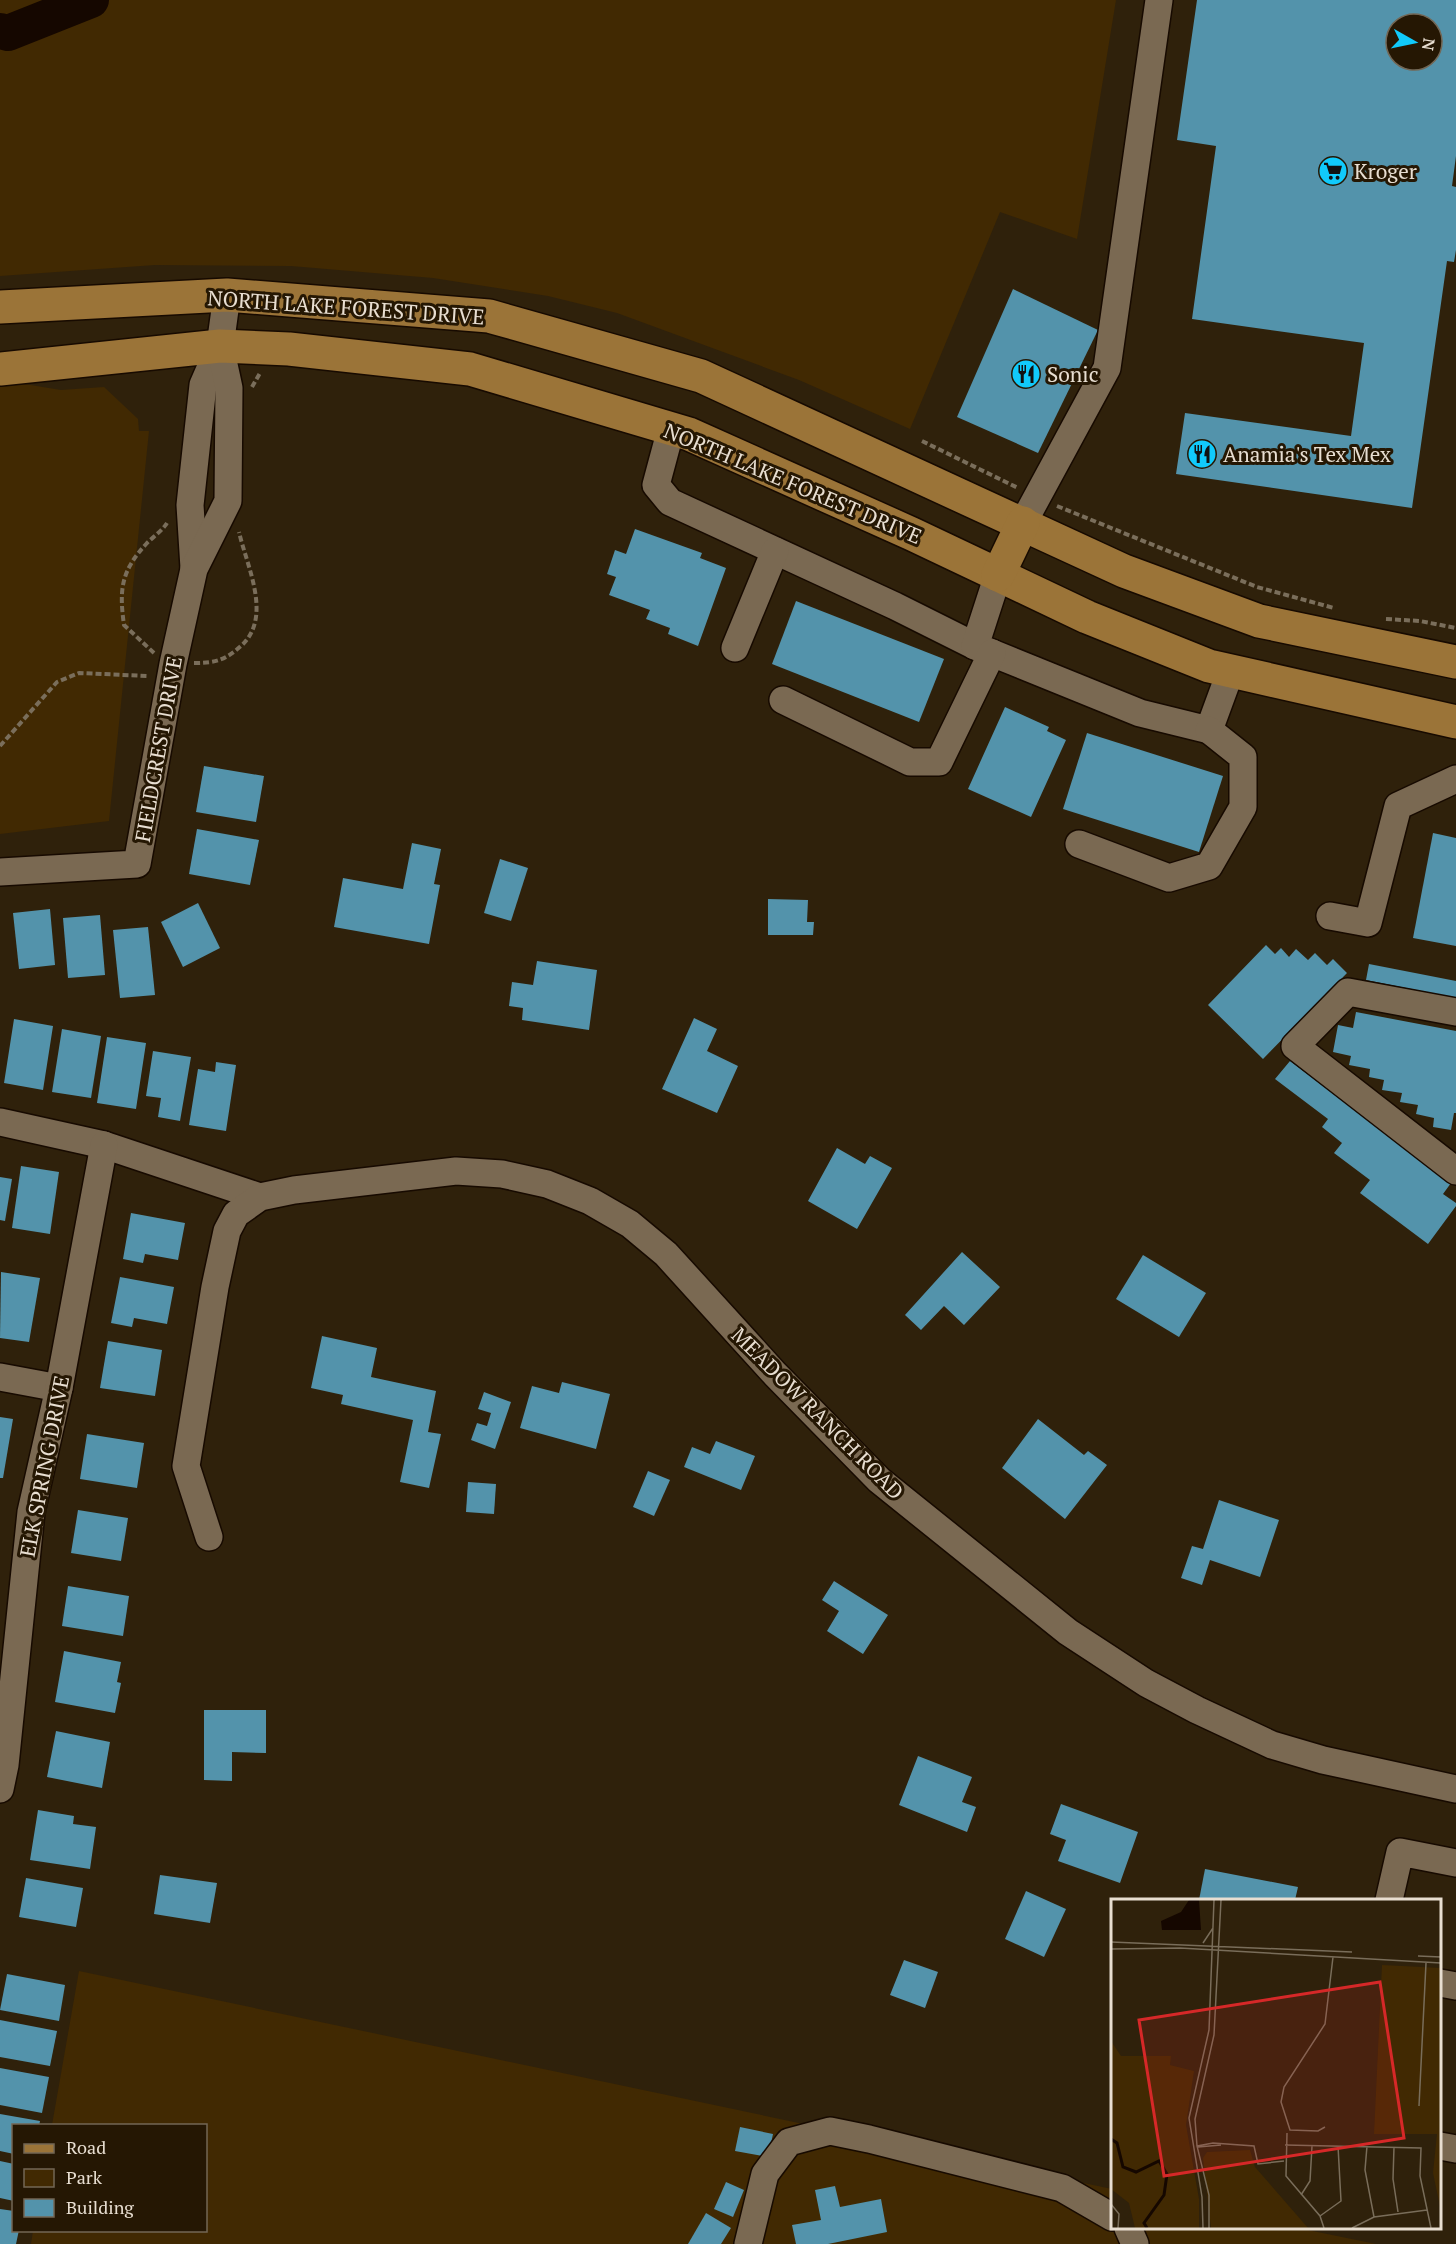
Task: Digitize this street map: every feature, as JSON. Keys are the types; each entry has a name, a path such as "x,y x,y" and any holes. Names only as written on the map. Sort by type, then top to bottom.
{"main road":[{"name":"NORTH LAKE FOREST DRIVE","path":"0,307 227,295 489,316 701,376 1030,511 1124,571 1259,621 1456,662"},
{"name":"NORTH LAKE FOREST DRIVE","path":"0,369 220,346 289,349 470,369 689,434 901,529 1087,617 1209,666 1456,722"},
{"path":"998,575 1030,511"}],"street":[{"path":"1030,511 1107,368 1159,0"},
{"name":"FIELDCREST DRIVE","path":"195,569 190,505 203,385 220,346 227,295"},
{"name":"FIELDCREST DRIVE","path":"0,872 137,864 173,664 195,569 228,501 229,388 220,346"},
{"path":"671,429 656,485 670,502 895,606 984,650 1140,713 1209,730 1243,757 1244,807 1209,866 1169,878 1079,844"},
{"path":"735,648 775,551"},
{"path":"783,700 910,762 939,762 984,650 998,575"},
{"path":"1209,730 1231,670"},
{"path":"1456,760 1456,766"},
{"path":"1330,915 1368,922 1398,806 1456,779"},
{"path":"1456,1012 1348,992 1295,1046 1456,1171"},
{"path":"0,1122 104,1145 260,1197"},
{"name":"ELK SPRING DRIVE","path":"0,1789 5,1765 9,1627 59,1388 104,1145"},
{"name":"MEADOW RANCH ROAD","path":"209,1537 186,1466 215,1287 227,1231 236,1214 260,1197 294,1190 456,1172 502,1174 547,1184 590,1201 630,1224 666,1254 770,1369 879,1480 1068,1632 1146,1683 1272,1745 1323,1760 1456,1789"},
{"path":"0,1377 59,1388"},
{"path":"1389,1899 1401,1852 1456,1863"},
{"path":"1441,1983 1456,1986"},
{"path":"748,2244 765,2174 789,2142 830,2131 1062,2188 1111,2216"},
{"path":"1441,2146 1456,2149"},
{"path":"1128,2229 1135,2244"}],"path":[{"path":"922,441 1030,511 1257,587 1341,609"},
{"path":"156,654 148,651 123,625 120,599 126,568 148,542 163,529 169,519"},
{"path":"1385,619 1420,621 1456,628"},
{"path":"0,746 57,682 79,673 151,675"}],"green space":[{"path":"0,0 1116,0 1077,239 1000,212 910,429 799,380 617,313 548,296 433,278 291,266 155,265 0,276"},
{"path":"0,380 61,390 104,387 138,419 139,431 149,431 109,821 0,834"},
{"path":"79,1971 1111,2189 1111,2229 1303,2229 1376,2244 31,2244 33,2232 207,2232 207,2124 52,2124"}],"building":[{"name":"Kroger","path":"1197,0 1456,0 1456,156 1452,186 1456,187 1456,250 1454,262 1447,261 1412,508 1176,474 1185,413 1351,436 1364,343 1192,319 1216,146 1177,140"},
{"name":"Sonic","path":"1013,289 1098,330 1038,453 957,417"},
{"path":"635,529 702,553 700,558 726,568 698,646 668,634 670,628 646,619 650,610 609,595 616,577 607,574 615,550 626,554"},
{"path":"796,601 944,659 919,722 772,664"},
{"path":"1005,707 1049,727 1047,731 1066,740 1031,817 968,789"},
{"path":"1087,733 1223,776 1199,852 1063,809"},
{"path":"204,766 264,776 256,822 196,812"},
{"path":"197,829 259,840 250,885 189,874"},
{"path":"1433,833 1456,838 1456,946 1413,938"},
{"path":"412,843 441,849 434,884 440,885 429,944 334,927 343,878 403,889"},
{"path":"500,859 528,868 511,921 484,913"},
{"path":"768,899 808,900 807,922 814,922 813,935 768,935"},
{"path":"198,903 220,948 183,967 161,922"},
{"path":"50,909 55,965 19,969 13,913"},
{"path":"100,915 105,975 68,978 63,918"},
{"path":"148,927 155,995 120,998 113,930"},
{"path":"1266,945 1275,954 1281,948 1289,957 1296,949 1308,960 1315,953 1327,965 1333,959 1347,973 1263,1059 1208,1005"},
{"path":"537,961 597,970 589,1030 522,1020 523,1008 509,1006 512,982 533,985"},
{"path":"1369,964 1456,981 1456,998 1366,980"},
{"path":"1356,1012 1456,1031 1456,1113 1454,1113 1451,1130 1433,1127 1434,1118 1416,1114 1418,1105 1400,1102 1402,1093 1382,1090 1384,1080 1369,1077 1370,1069 1349,1065 1351,1056 1333,1052 1338,1025 1353,1028"},
{"path":"694,1018 717,1029 707,1051 738,1066 717,1113 662,1089"},
{"path":"14,1019 53,1026 43,1090 4,1083"},
{"path":"62,1029 101,1036 91,1098 52,1092"},
{"path":"107,1037 146,1043 136,1109 97,1103"},
{"path":"153,1051 191,1057 180,1121 158,1117 161,1098 146,1096"},
{"path":"1290,1061 1451,1183 1443,1194 1456,1203 1456,1206 1428,1244 1360,1193 1370,1180 1334,1153 1342,1143 1322,1127 1328,1119 1275,1079"},
{"path":"216,1062 236,1065 226,1131 189,1125 198,1069 215,1072"},
{"path":"837,1148 865,1164 870,1156 892,1168 857,1229 808,1201"},
{"path":"21,1166 59,1172 50,1234 12,1228"},
{"path":"0,1177 12,1179 5,1221 0,1220"},
{"path":"131,1213 185,1223 178,1260 145,1254 143,1263 123,1259"},
{"path":"962,1252 1000,1287 964,1325 944,1306 921,1330 905,1315"},
{"path":"1143,1255 1206,1293 1179,1337 1116,1299"},
{"path":"1,1272 40,1278 29,1342 0,1338"},
{"path":"120,1277 174,1287 167,1324 134,1318 132,1327 111,1323"},
{"path":"322,1336 377,1348 371,1377 436,1391 428,1432 441,1434 429,1488 400,1482 413,1420 341,1404 343,1395 311,1388"},
{"path":"108,1341 162,1350 155,1396 100,1388"},
{"path":"562,1382 610,1394 596,1449 520,1428 532,1386 559,1393"},
{"path":"484,1392 511,1402 495,1449 471,1440 477,1423 487,1426 491,1413 478,1409"},
{"path":"0,1417 13,1419 3,1478 0,1478"},
{"path":"1038,1419 1084,1455 1088,1451 1107,1465 1065,1519 1002,1468"},
{"path":"87,1434 144,1443 137,1488 80,1479"},
{"path":"716,1441 755,1456 741,1490 684,1467 692,1447 710,1454"},
{"path":"648,1471 670,1480 654,1516 633,1507"},
{"path":"468,1482 496,1484 494,1514 466,1512"},
{"path":"1219,1500 1279,1520 1260,1577 1210,1560 1202,1585 1181,1578 1192,1546 1203,1549"},
{"path":"78,1510 128,1518 121,1561 71,1553"},
{"path":"834,1581 888,1615 863,1654 827,1631 839,1611 822,1600"},
{"path":"68,1586 129,1596 123,1636 62,1626"},
{"path":"64,1651 121,1662 117,1682 121,1683 115,1713 55,1702"},
{"path":"204,1710 266,1710 266,1753 232,1752 232,1781 204,1780"},
{"path":"56,1731 110,1742 102,1788 47,1777"},
{"path":"918,1756 972,1777 962,1802 976,1807 967,1832 899,1805"},
{"path":"1061,1804 1138,1832 1120,1883 1058,1861 1066,1840 1050,1834"},
{"path":"38,1810 74,1816 73,1824 96,1827 90,1869 30,1860"},
{"path":"1205,1869 1298,1887 1295,1899 1199,1899"},
{"path":"160,1875 217,1883 210,1923 154,1914"},
{"path":"26,1878 83,1888 76,1927 19,1917"},
{"path":"1026,1891 1066,1909 1044,1957 1005,1939"},
{"path":"904,1960 938,1972 925,2008 890,1995"},
{"path":"7,1974 65,1985 59,2021 0,2010"},
{"path":"0,2020 57,2031 50,2066 0,2057"},
{"path":"0,2068 49,2077 42,2113 0,2105"},
{"path":"0,2114 40,2121 39,2124 12,2124 12,2154 0,2151"},
{"path":"740,2127 773,2134 768,2157 735,2151"},
{"path":"0,2161 12,2164 12,2201 0,2198"},
{"path":"726,2182 744,2190 733,2217 714,2209"},
{"path":"835,2186 840,2207 881,2199 887,2232 828,2244 796,2244 792,2225 821,2220 815,2190"},
{"path":"0,2209 12,2211 12,2232 19,2232 16,2244 0,2244"},
{"path":"706,2213 731,2228 721,2244 688,2244"}],"waterway":[{"path":"0,31 8,33 91,0"}],"place":[{"name":"Kroger","path":"1333,171"},
{"name":"Sonic","path":"1026,374"},
{"name":"Anamia's Tex Mex","path":"1202,454"}]}
